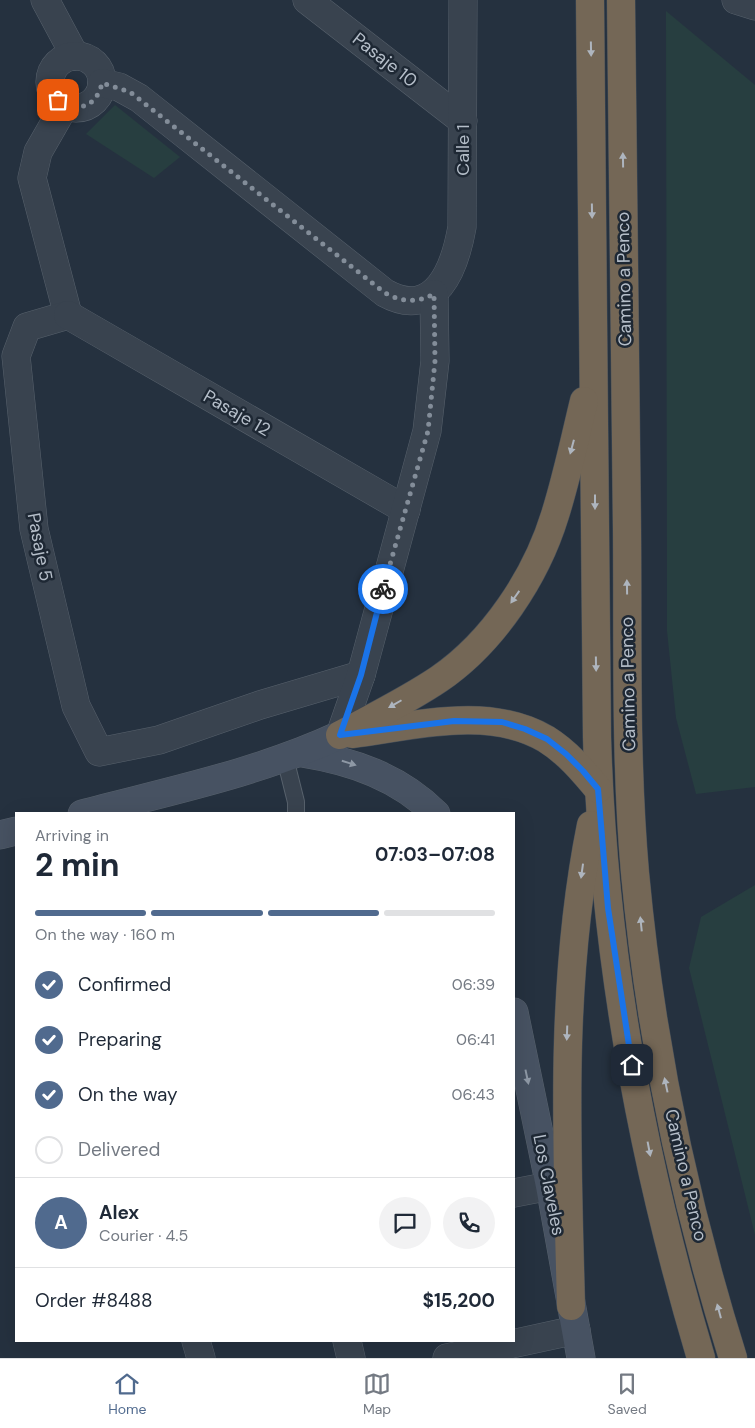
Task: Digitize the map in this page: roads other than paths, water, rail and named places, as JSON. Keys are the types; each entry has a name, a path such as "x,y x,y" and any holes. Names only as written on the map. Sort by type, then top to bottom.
{"highway":[{"name":"Camino a Penco","path":"590,0 598,789 608,908 622,1013 652,1162 701,1358"},
{"name":"Camino a Penco","path":"621,0 628,738 635,874 645,960 664,1078 698,1229 733,1358"},
{"path":"340,735 439,679 470,652 487,634 521,589 541,553 555,515 594,366"},
{"path":"340,735 454,721 502,722 525,729 547,739 566,754 598,789 584,861 569,986 567,1096 573,1318"}],"street":[{"path":"45,0 75,56"},
{"name":"Pasaje 10","path":"307,0 463,120"},
{"name":"Calle 1","path":"434,294 454,260 462,227 463,0"},
{"path":"736,0 755,6"},
{"path":"75,56 91,61 101,74 102,83 96,99 90,104 82,107 65,105 53,93 51,76 60,62 75,56"},
{"path":"90,812 239,773 293,756 340,735 361,675 428,431 435,361 434,294 426,298 408,301 396,299 385,293 139,98 119,87 102,83"},
{"path":"65,105 38,152 32,178 68,315"},
{"name":"Pasaje 12","path":"68,315 406,510"},
{"name":"Pasaje 5","path":"68,315 27,328 16,356 34,529 76,706 99,752 159,740 260,705 361,675"},
{"path":"293,756 333,758 363,767 409,791 434,812"},
{"path":"0,835 15,831"},
{"name":"Los Claveles","path":"515,1022 517,1043 550,1186 581,1358"},
{"path":"515,1193 550,1186"},
{"path":"515,1336 573,1318"},
{"path":"196,1342 201,1358"},
{"path":"347,1342 351,1358"},
{"path":"447,1358 497,1342"}],"lane":[{"path":"293,756 296,812"}]}
